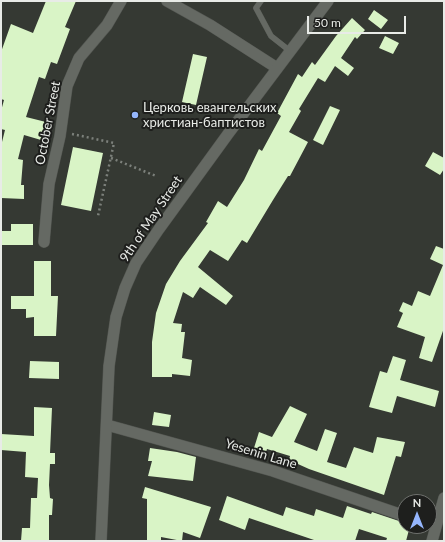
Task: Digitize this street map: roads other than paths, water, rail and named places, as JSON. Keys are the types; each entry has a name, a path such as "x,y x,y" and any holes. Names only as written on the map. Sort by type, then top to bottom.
{"street":[{"name":"October Street","path":"44,242 49,184 60,132 67,86 79,58 107,25 121,1"},
{"path":"166,1 210,25 277,68"},
{"name":"9th of May Street","path":"101,541 110,366 116,317 124,288 136,263 277,68 328,1"},
{"name":"Yesenin Lane","path":"107,425 273,471 397,513"},
{"path":"437,514 444,498"}],"lane":[{"path":"261,1 256,8 271,36 290,51"}],"place":[{"name":"Церковь евангельских христиан-баптистов","path":"135,115"}]}
